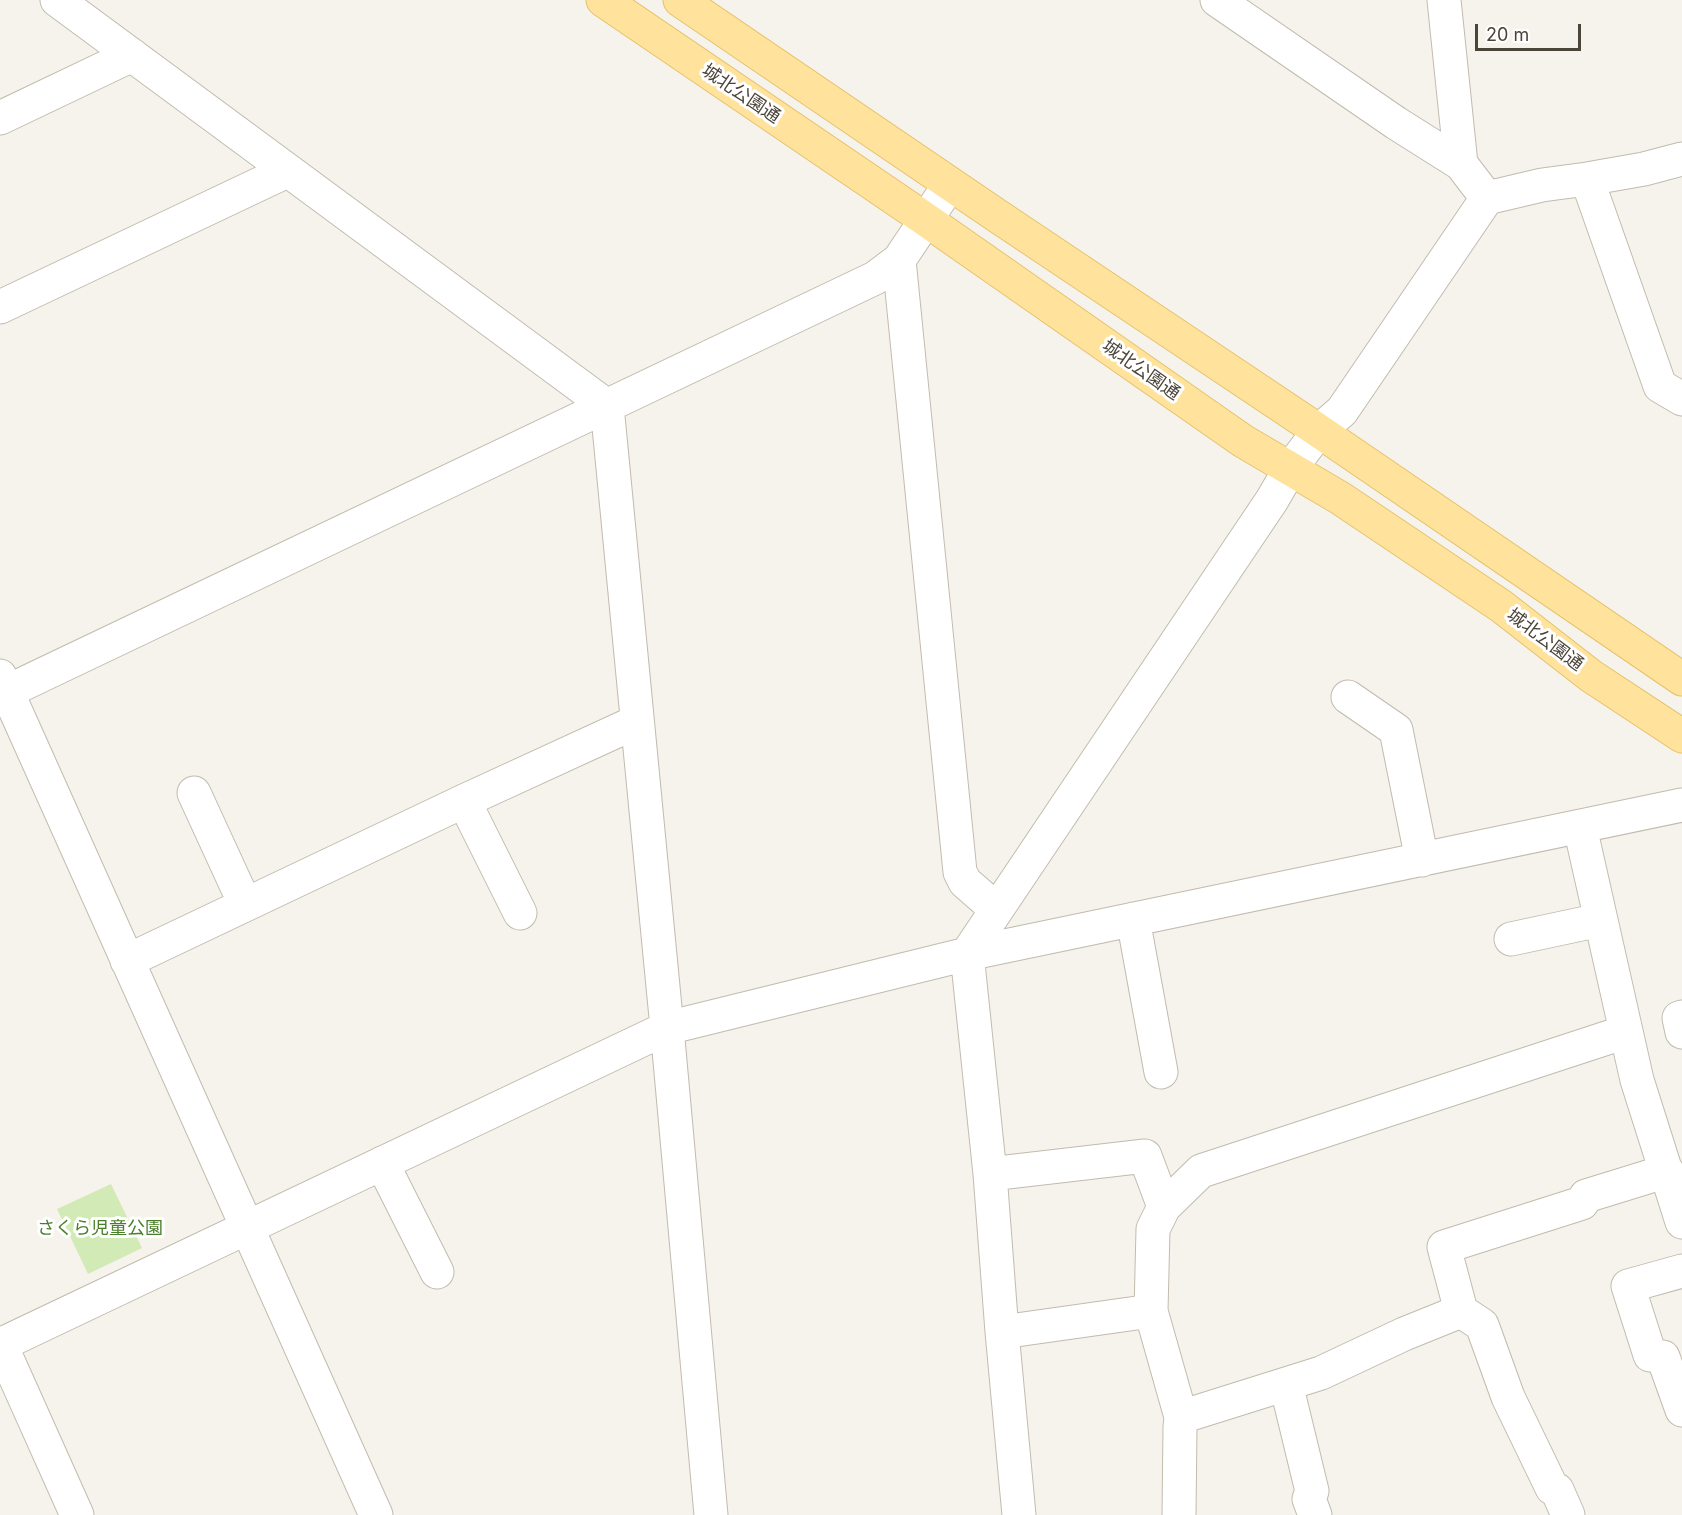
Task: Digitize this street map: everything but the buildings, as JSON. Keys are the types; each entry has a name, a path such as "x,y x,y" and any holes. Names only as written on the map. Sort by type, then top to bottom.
{"main road":[{"name":"城北公園通","path":"603,0 925,219 1243,441 1340,498 1500,606 1592,676 1682,736"},
{"path":"680,0 950,184 1319,430 1682,679"}],"street":[{"path":"57,0 608,406 711,1515"},
{"path":"1217,0 1396,123 1461,164 1487,198"},
{"path":"1444,0 1461,164"},
{"path":"0,118 132,56"},
{"path":"1019,1515 990,1174 967,954 1290,470 1319,430 1342,411 1487,198 1542,185 1644,169 1682,159"},
{"path":"0,307 287,171"},
{"path":"1587,179 1660,386 1682,399"},
{"path":"376,1515 2,688 853,290 875,278 899,260 950,184"},
{"path":"899,260 960,872 965,882 996,909"},
{"path":"1348,698 1396,730 1422,860"},
{"path":"127,961 636,722"},
{"path":"194,792 245,904"},
{"path":"464,801 520,913"},
{"path":"77,1515 0,1344 667,1028 967,954 1682,805"},
{"path":"1580,827 1637,1080 1682,1222"},
{"path":"1133,919 1161,1072"},
{"path":"1511,939 1600,920"},
{"path":"1682,1017 1679,1018 1682,1032"},
{"path":"1179,1515 1181,1417 1151,1311 1153,1229 1164,1207 1201,1171 1625,1032"},
{"path":"990,1174 1145,1156 1164,1207"},
{"path":"382,1163 437,1272"},
{"path":"1568,1515 1557,1490 1552,1488 1508,1397 1482,1326 1461,1311 1444,1247 1582,1203 1586,1196 1666,1171"},
{"path":"1682,1271 1628,1286 1650,1355 1663,1357 1682,1410"},
{"path":"1002,1332 1151,1311"},
{"path":"1181,1417 1321,1372 1461,1311"},
{"path":"1286,1384 1312,1491 1309,1499 1315,1515"}],"green space":[{"name":"さくら児童公園","path":"111,1184 142,1248 88,1274 57,1209"}]}
